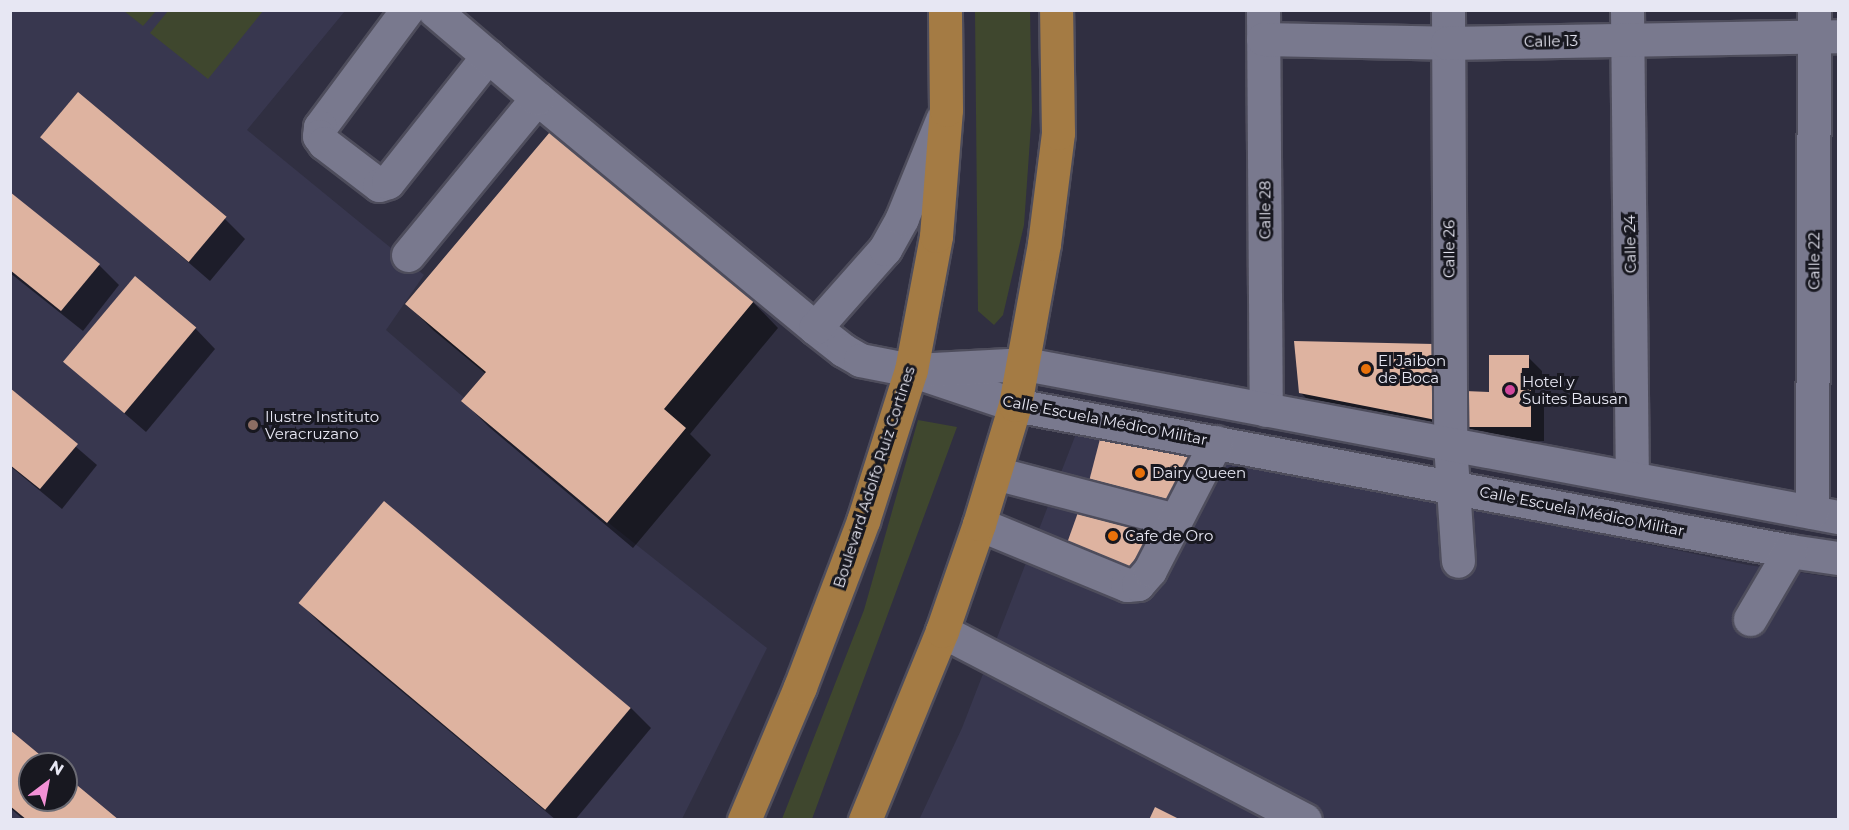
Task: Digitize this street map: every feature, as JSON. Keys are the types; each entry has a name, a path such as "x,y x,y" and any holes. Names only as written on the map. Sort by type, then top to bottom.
{"main road":[{"name":"Boulevard Adolfo Ruiz Cortines","path":"744,819 801,687 863,520 911,370 936,236 946,110 945,10"},
{"path":"866,819 942,631 979,524 1015,405 1044,244 1058,133 1056,10"}],"street":[{"path":"407,10 320,127 320,136 324,143 379,185 388,182 488,56"},
{"path":"434,10 815,328 860,360 911,370 1024,364 1825,515"},
{"name":"Calle 26","path":"1448,10 1450,444 1458,561"},
{"name":"Calle 13","path":"1263,25 1447,43 1627,25 1822,28"},
{"name":"Calle 28","path":"1263,25 1266,410"},
{"name":"Calle 24","path":"1627,25 1632,477"},
{"name":"Calle 22","path":"1822,28 1825,515"},
{"path":"408,255 537,98"},
{"path":"815,328 885,249 902,218 946,110"},
{"name":"Calle Escuela Médico Militar","path":"911,370 1015,405 1790,551 1839,558"},
{"path":"979,524 1127,585 1138,584 1150,570 1216,442"},
{"path":"995,473 1175,520"},
{"path":"1750,619 1790,551"},
{"path":"942,631 1305,819"}],"shaded area":[{"name":"Ilustre Instituto Veracruzano","path":"10,11 345,11 247,130 424,275 386,330 605,520 767,648 682,819 11,819"},
{"path":"1079,426 1748,565 1838,578 1838,819 919,820 962,728"}],"green space":[{"path":"124,11 156,11 143,26"},
{"path":"168,11 263,11 208,79 150,33"},
{"path":"975,11 1030,11 1032,111 1024,225 1003,315 994,325 978,311"},
{"path":"918,420 957,427 812,819 782,819 864,610"}],"building":[{"path":"78,92 227,217 189,262 40,137"},
{"path":"550,132 754,301 664,409 686,428 607,523 461,401 486,372 405,304"},
{"path":"10,192 100,264 61,311 10,270"},
{"path":"135,276 196,327 124,413 63,362"},
{"name":"El Jaibon de Boca","path":"1294,341 1434,344 1436,420 1299,393"},
{"name":"Hotel y Suites Bausan","path":"1489,355 1529,355 1529,368 1522,368 1521,389 1531,389 1531,427 1465,427 1465,391 1489,392"},
{"path":"10,388 78,444 40,489 10,465"},
{"name":"Dairy Queen","path":"1100,439 1197,457 1171,511 1087,489"},
{"path":"384,501 631,708 545,810 299,603"},
{"name":"Cafe de Oro","path":"1081,504 1161,527 1140,574 1066,546"},
{"path":"10,730 37,752 18,752 18,812 78,812 78,786 119,820 27,820 10,806"},
{"path":"1155,807 1181,820 1149,820"}],"place":[{"name":"El Jaibon de Boca","path":"1366,369"},
{"name":"Hotel y Suites Bausan","path":"1510,390"},
{"name":"Ilustre Instituto Veracruzano","path":"253,425"},
{"name":"Dairy Queen","path":"1140,473"},
{"name":"Cafe de Oro","path":"1113,536"}]}
